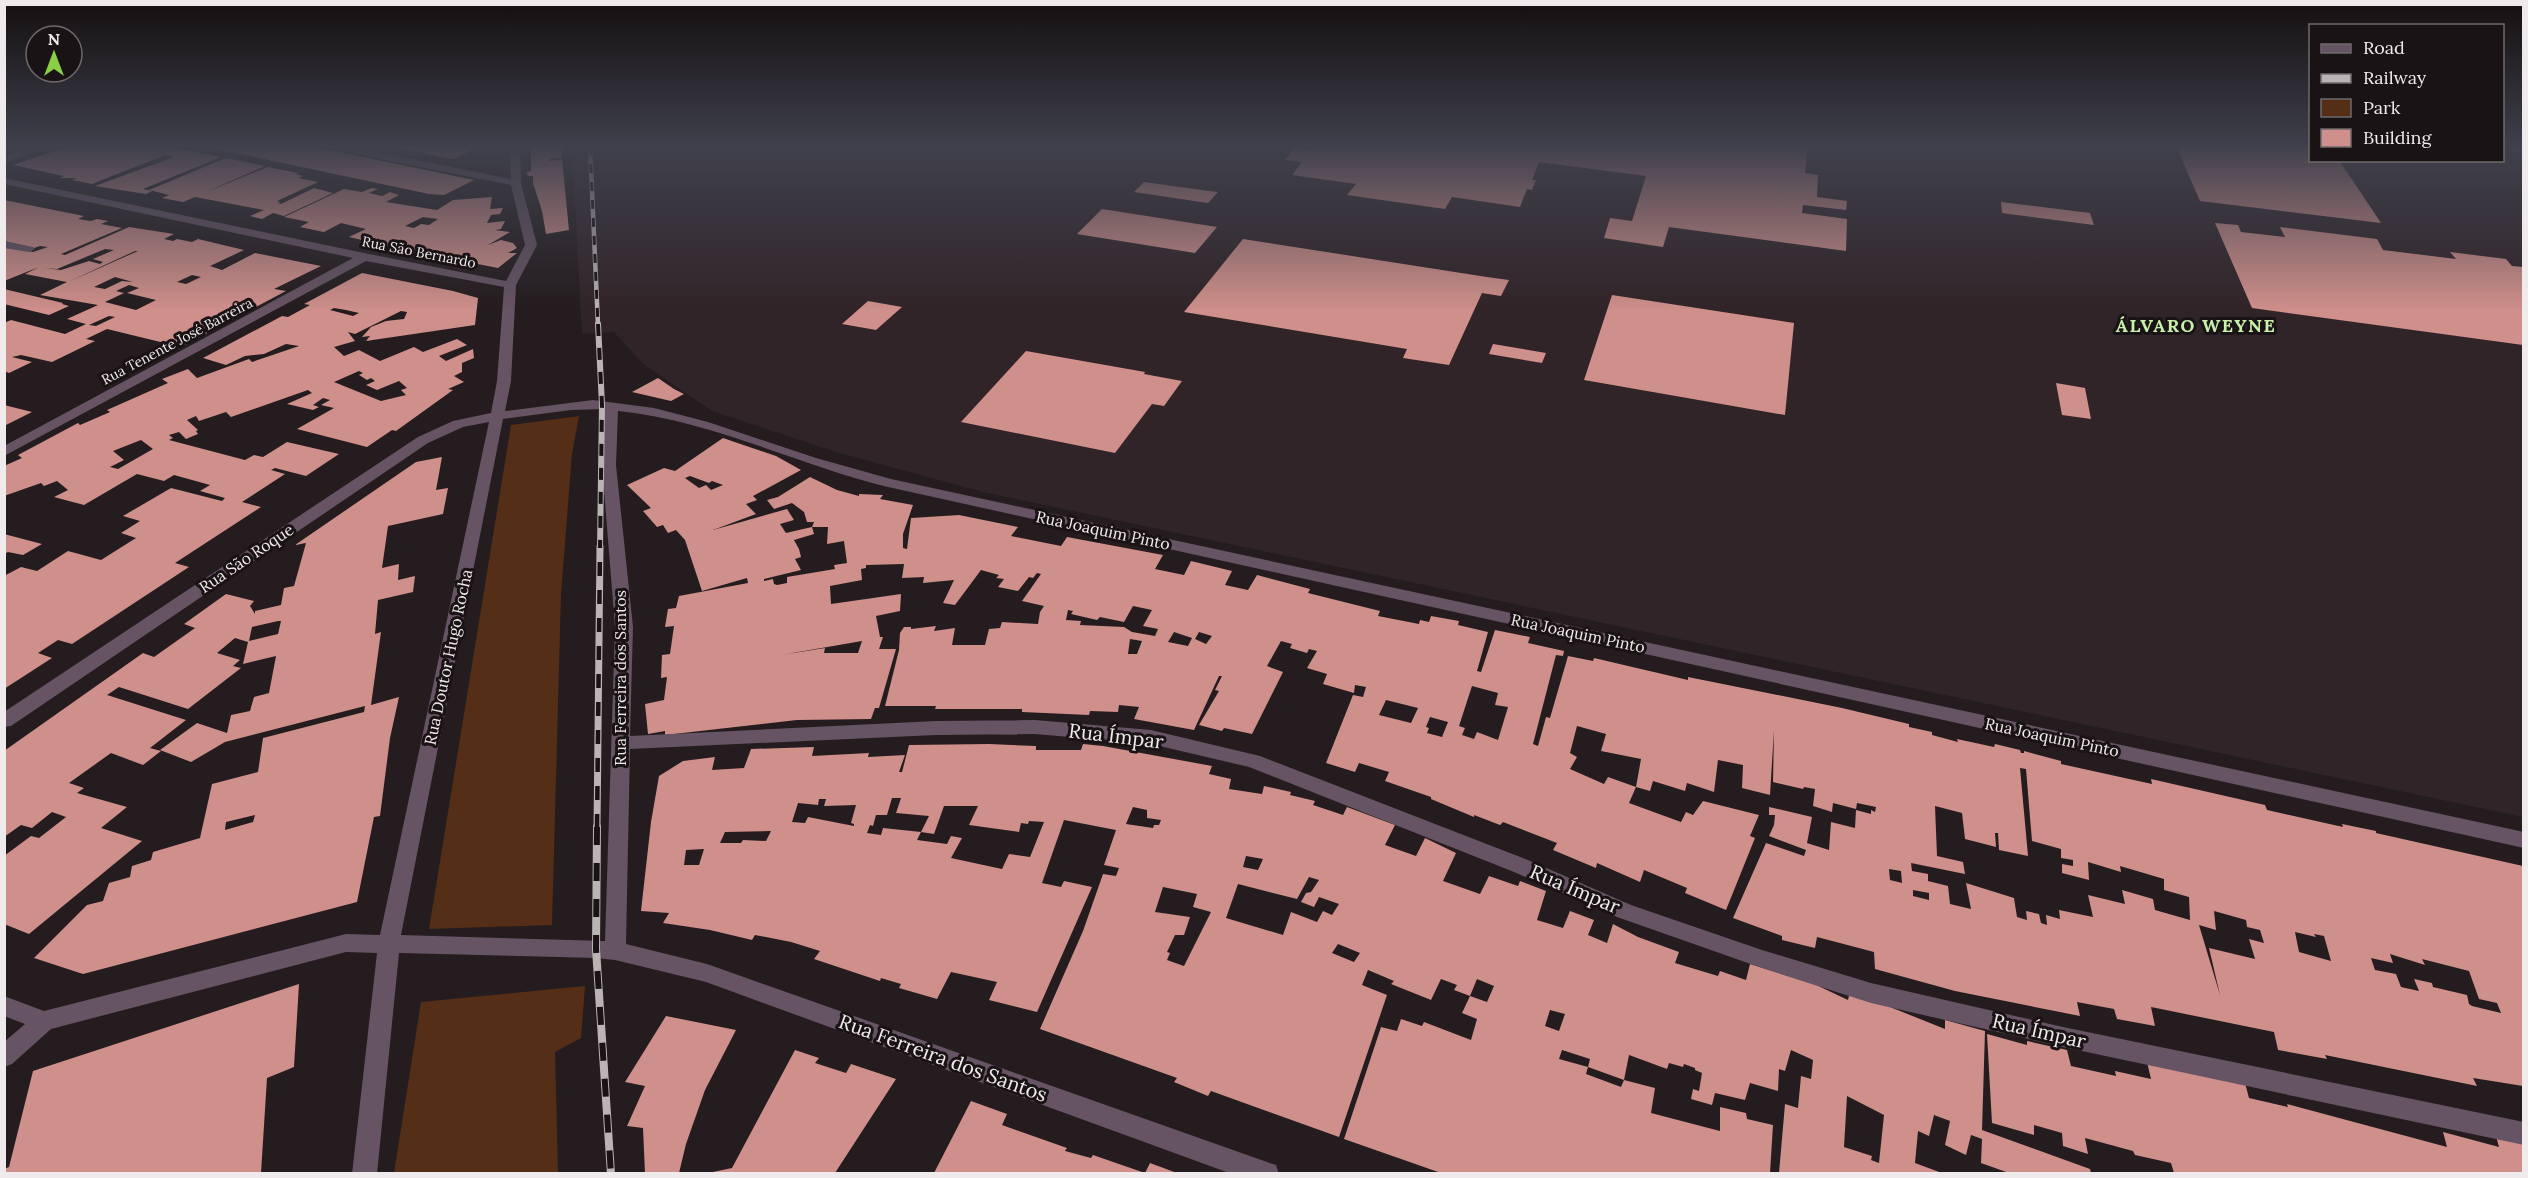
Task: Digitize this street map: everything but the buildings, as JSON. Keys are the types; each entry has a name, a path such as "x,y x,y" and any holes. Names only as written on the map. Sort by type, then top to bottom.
{"street":[{"name":"Rua São Bernardo","path":"99,201 510,285"},
{"name":"Rua Doutor Hugo Rocha","path":"364,1173 389,943 504,381 510,285 531,245 520,201"},
{"path":"4,244 29,249"},
{"name":"Rua Tenente José Barreira","path":"4,452 364,257"},
{"path":"497,416 541,410 611,406"},
{"name":"Rua Joaquim Pinto","path":"611,406 636,409 703,424 804,459 888,483 2523,840"},
{"name":"Rua Ferreira dos Santos","path":"611,406 610,489 616,529 624,627 615,951"},
{"name":"Rua São Roque","path":"4,720 423,440 462,421 497,416"},
{"name":"Rua Ímpar","path":"622,743 924,729 1035,727 1151,737 1253,760 1521,866 1624,910 1761,958 1871,993 2063,1037 2523,1134"},
{"name":"Rua Ferreira dos Santos","path":"44,1021 346,943 615,951 707,973 1267,1173"},
{"path":"4,1006 44,1021 4,1057"}],"shaded area":[{"path":"575,201 2523,201 2523,817 983,492 836,452 712,411 643,364 614,332 582,334"}],"green space":[{"path":"579,416 572,454 561,594 552,925 429,929 511,425"},
{"path":"585,986 581,1038 555,1052 558,1173 394,1173 421,1002"}],"railway":[{"path":"592,201 598,325"},
{"path":"598,324 602,405 600,548"},
{"path":"597,828 600,547"},
{"path":"597,827 596,949 611,1174"}],"district":[{"name":"ÁLVARO WEYNE","path":"2196,326"}]}
